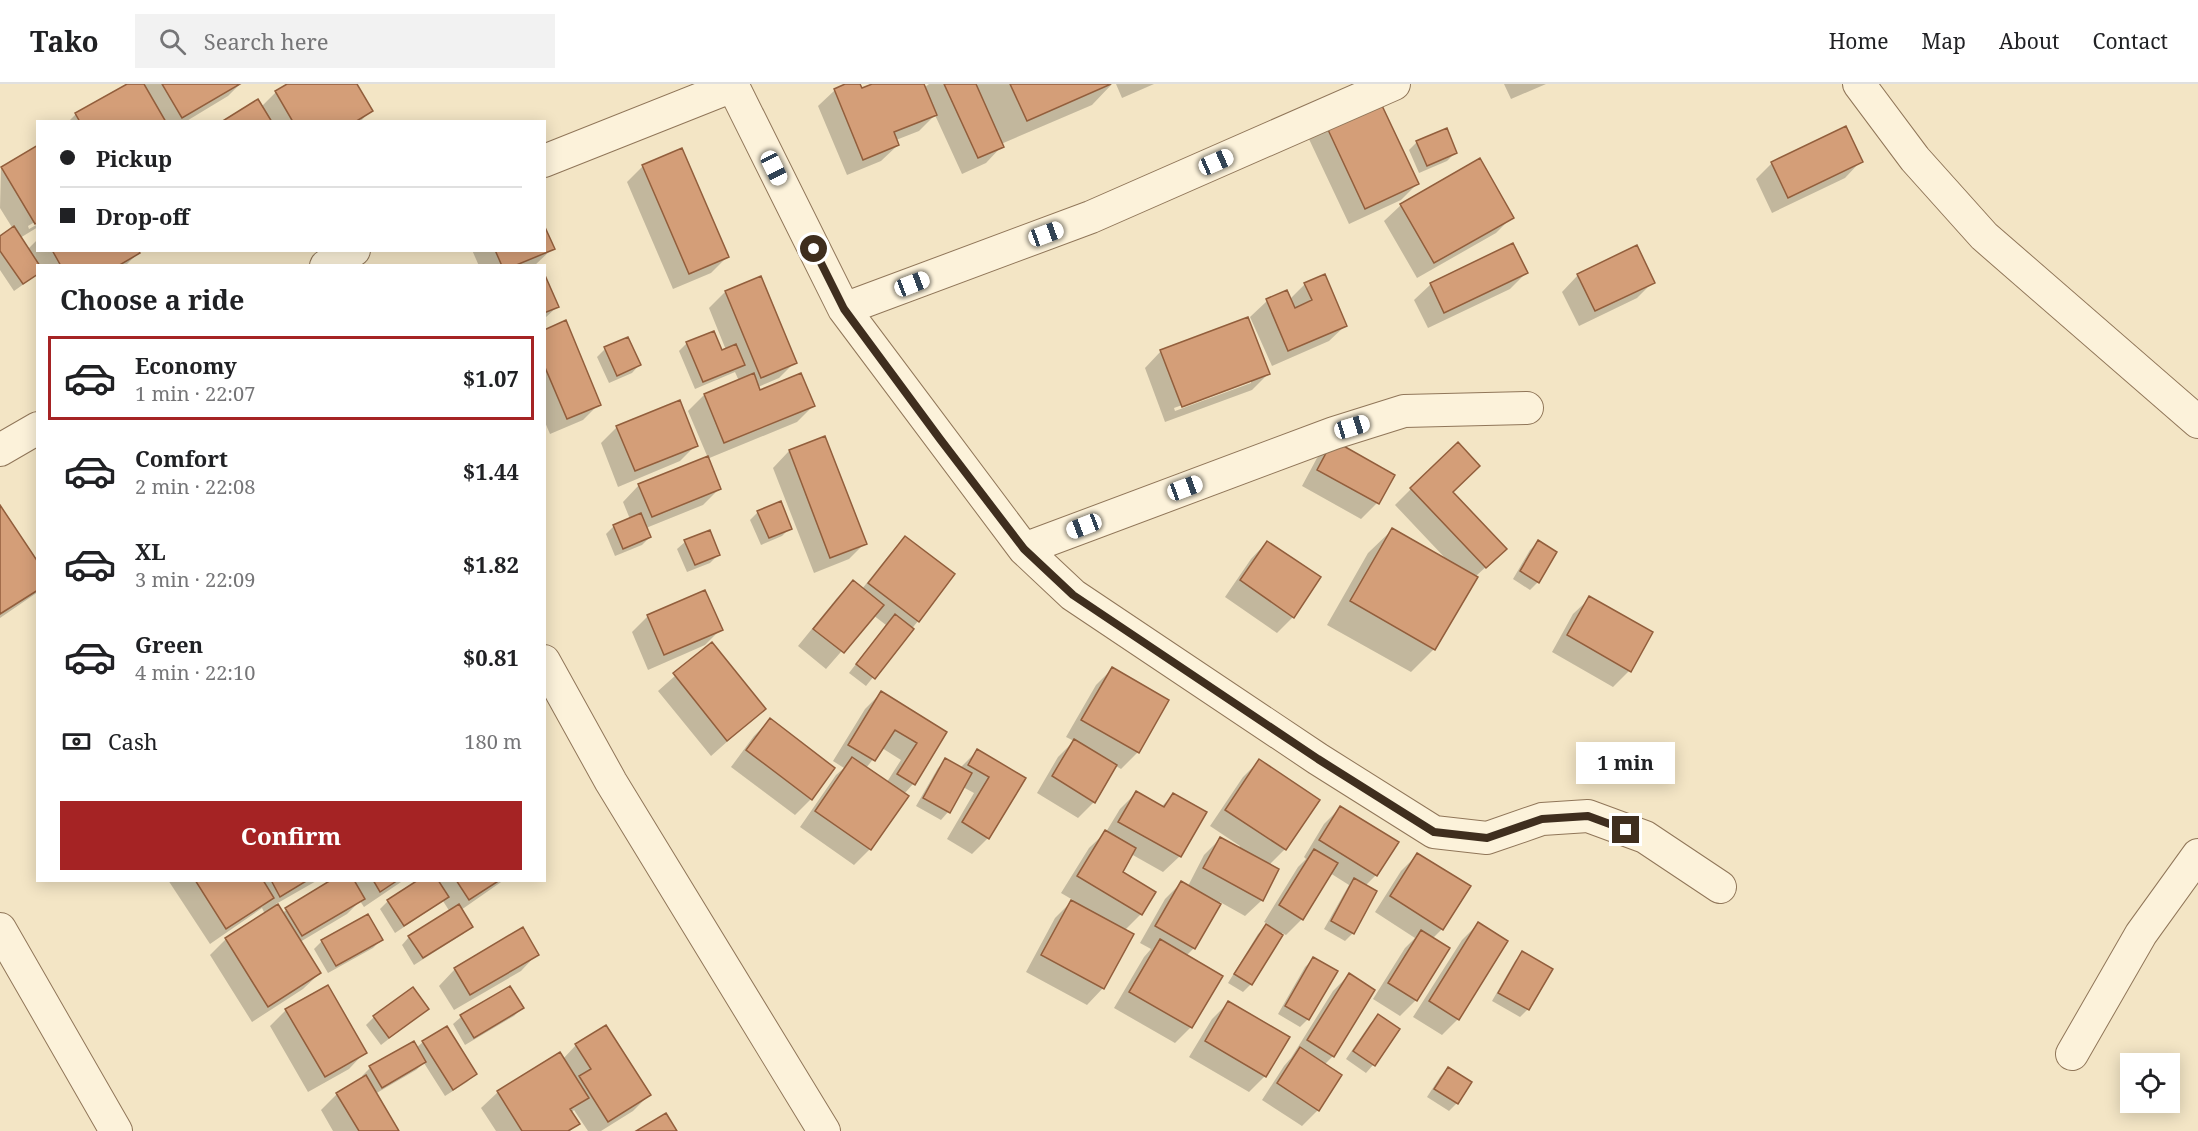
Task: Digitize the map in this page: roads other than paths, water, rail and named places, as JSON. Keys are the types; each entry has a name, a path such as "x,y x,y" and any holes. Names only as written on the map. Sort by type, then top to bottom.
{"street":[{"path":"844,309 1091,217 1394,84"},
{"path":"1859,84 1916,159 1984,236 2198,422"},
{"path":"546,160 733,85 844,309 1024,549 1073,595 1318,759 1434,832 1487,838 1542,819 1588,816 1645,837 1720,887"},
{"path":"330,264 350,252"},
{"path":"1024,549 1334,433 1404,411 1527,408"},
{"path":"0,450 36,429"},
{"path":"546,665 611,782 824,1131"},
{"path":"2072,1054 2142,934 2198,855"},
{"path":"0,929 116,1131"}]}
